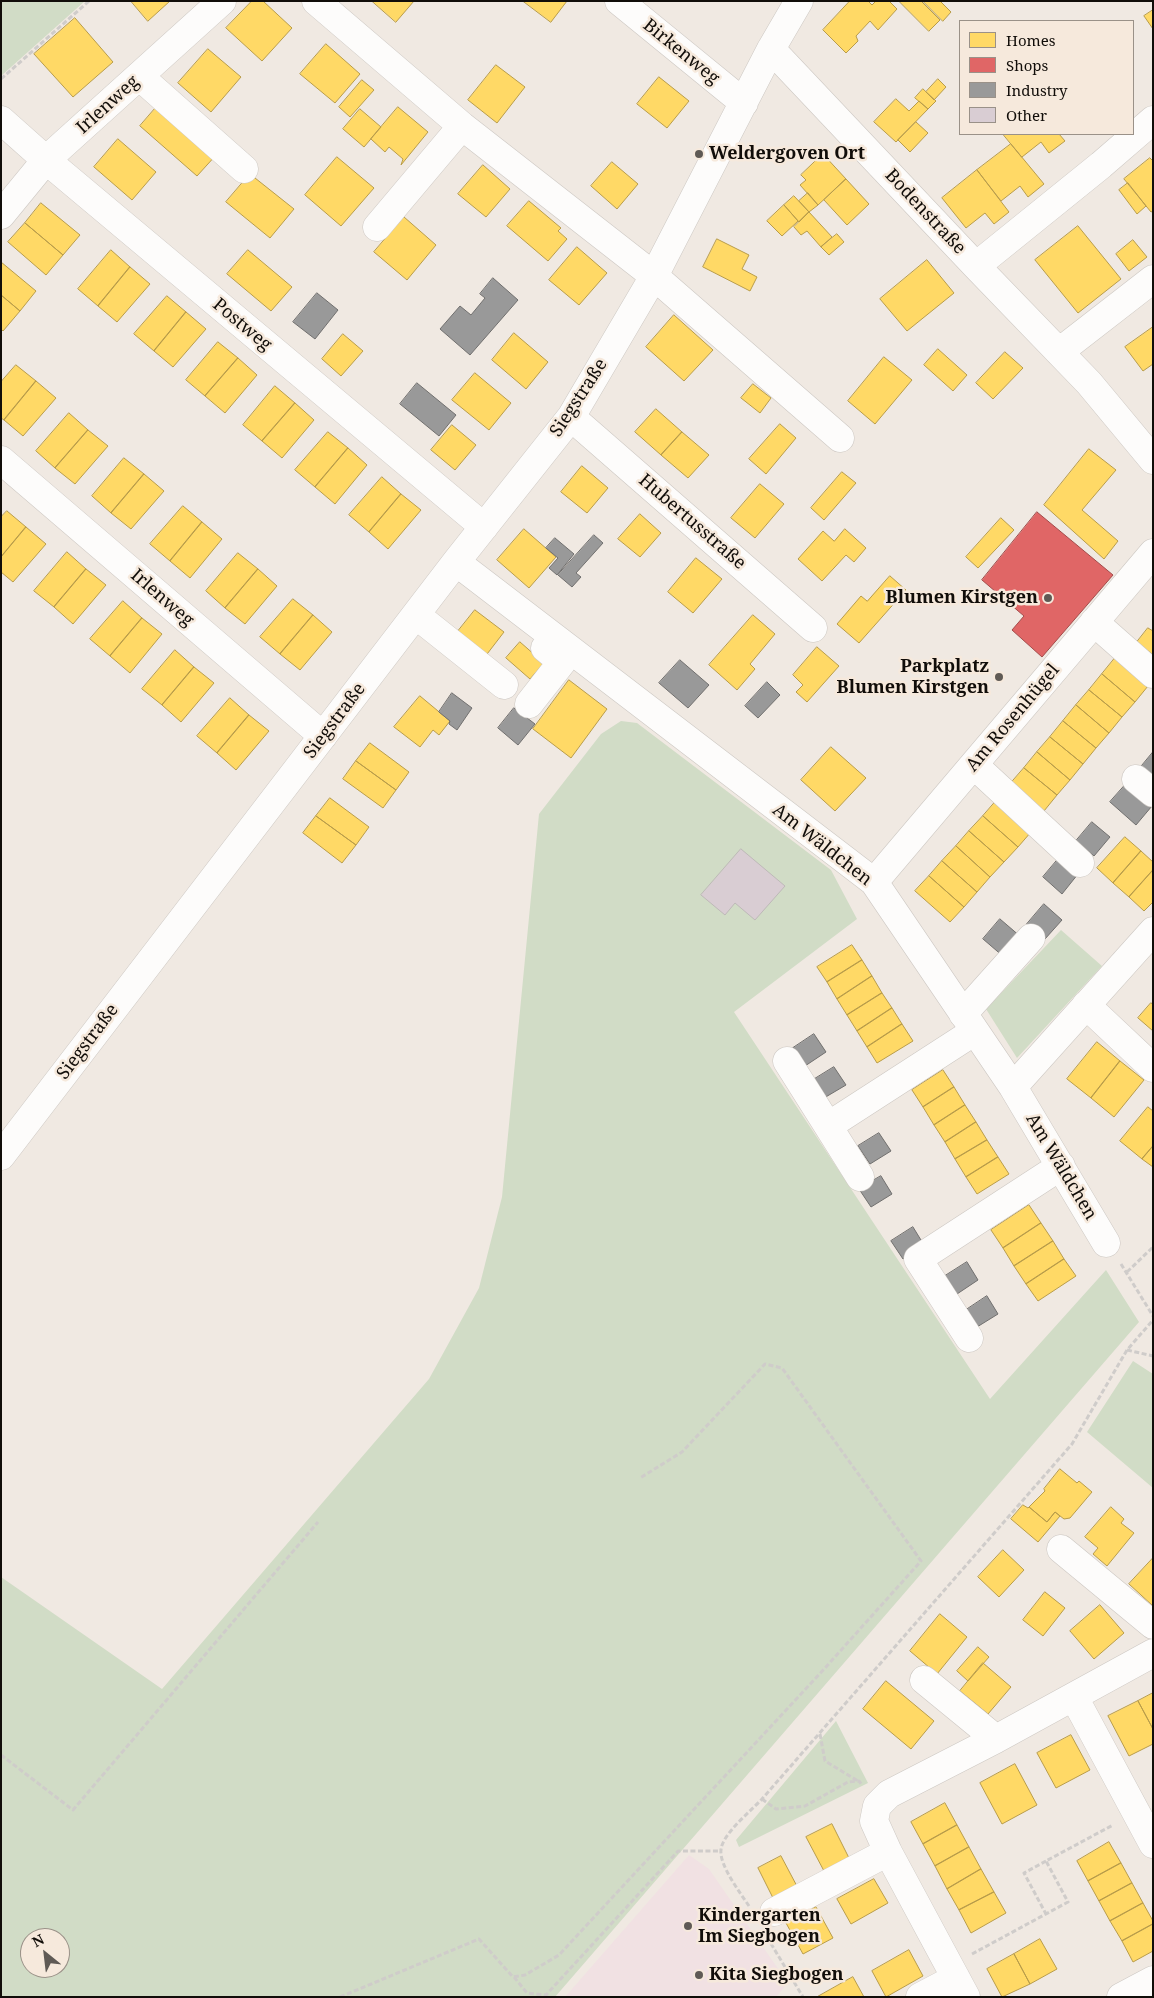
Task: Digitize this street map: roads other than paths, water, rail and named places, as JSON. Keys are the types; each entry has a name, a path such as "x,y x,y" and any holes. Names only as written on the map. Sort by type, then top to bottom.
{"street":[{"name":"Irlenweg","path":"1,215 46,160 222,1"},
{"path":"316,1 462,126 654,276 840,438"},
{"name":"Birkenweg","path":"619,1 744,103"},
{"name":"Siegstraße","path":"1,1156 456,562 571,416 654,276 770,49 799,1"},
{"name":"Bodenstraße","path":"770,49 1089,383 1153,460"},
{"path":"140,76 244,169"},
{"name":"Postweg","path":"1,120 46,160 484,527"},
{"name":"Bodenstraße","path":"976,266 1101,165 1153,120"},
{"path":"377,227 462,126"},
{"path":"1059,352 1153,279"},
{"name":"Hubertusstraße","path":"571,416 813,628"},
{"name":"Irlenweg","path":"1,460 323,736"},
{"name":"Am Rosenhügel","path":"874,882 1153,553"},
{"name":"Am Wäldchen","path":"456,562 874,882 1013,1087 1106,1243"},
{"path":"416,615 504,685"},
{"path":"1094,622 1153,674"},
{"path":"529,704 562,662 545,648 554,638"},
{"path":"974,765 1080,863"},
{"path":"1013,1087 1153,931"},
{"path":"828,1126 969,1023 1031,938"},
{"path":"1086,1006 1153,1068"},
{"path":"787,1061 860,1177"},
{"path":"969,1338 918,1260 1060,1166"},
{"path":"1061,1549 1153,1625"},
{"path":"920,1997 957,1980 888,1852 874,1821 877,1806 889,1794 996,1739 1153,1653"},
{"path":"924,1680 996,1739"},
{"path":"1074,1697 1153,1844"},
{"path":"763,1917 888,1852"},
{"path":"1121,1997 1153,1980"}],"place":[{"name":"Weldergoven Ort","path":"699,154"},
{"name":"Blumen Kirstgen","path":"1048,598"},
{"name":"Parkplatz Blumen Kirstgen","path":"999,677"},
{"name":"Kindergarten Im Siegbogen","path":"688,1926"},
{"name":"Kita Siegbogen","path":"699,1975"}]}
